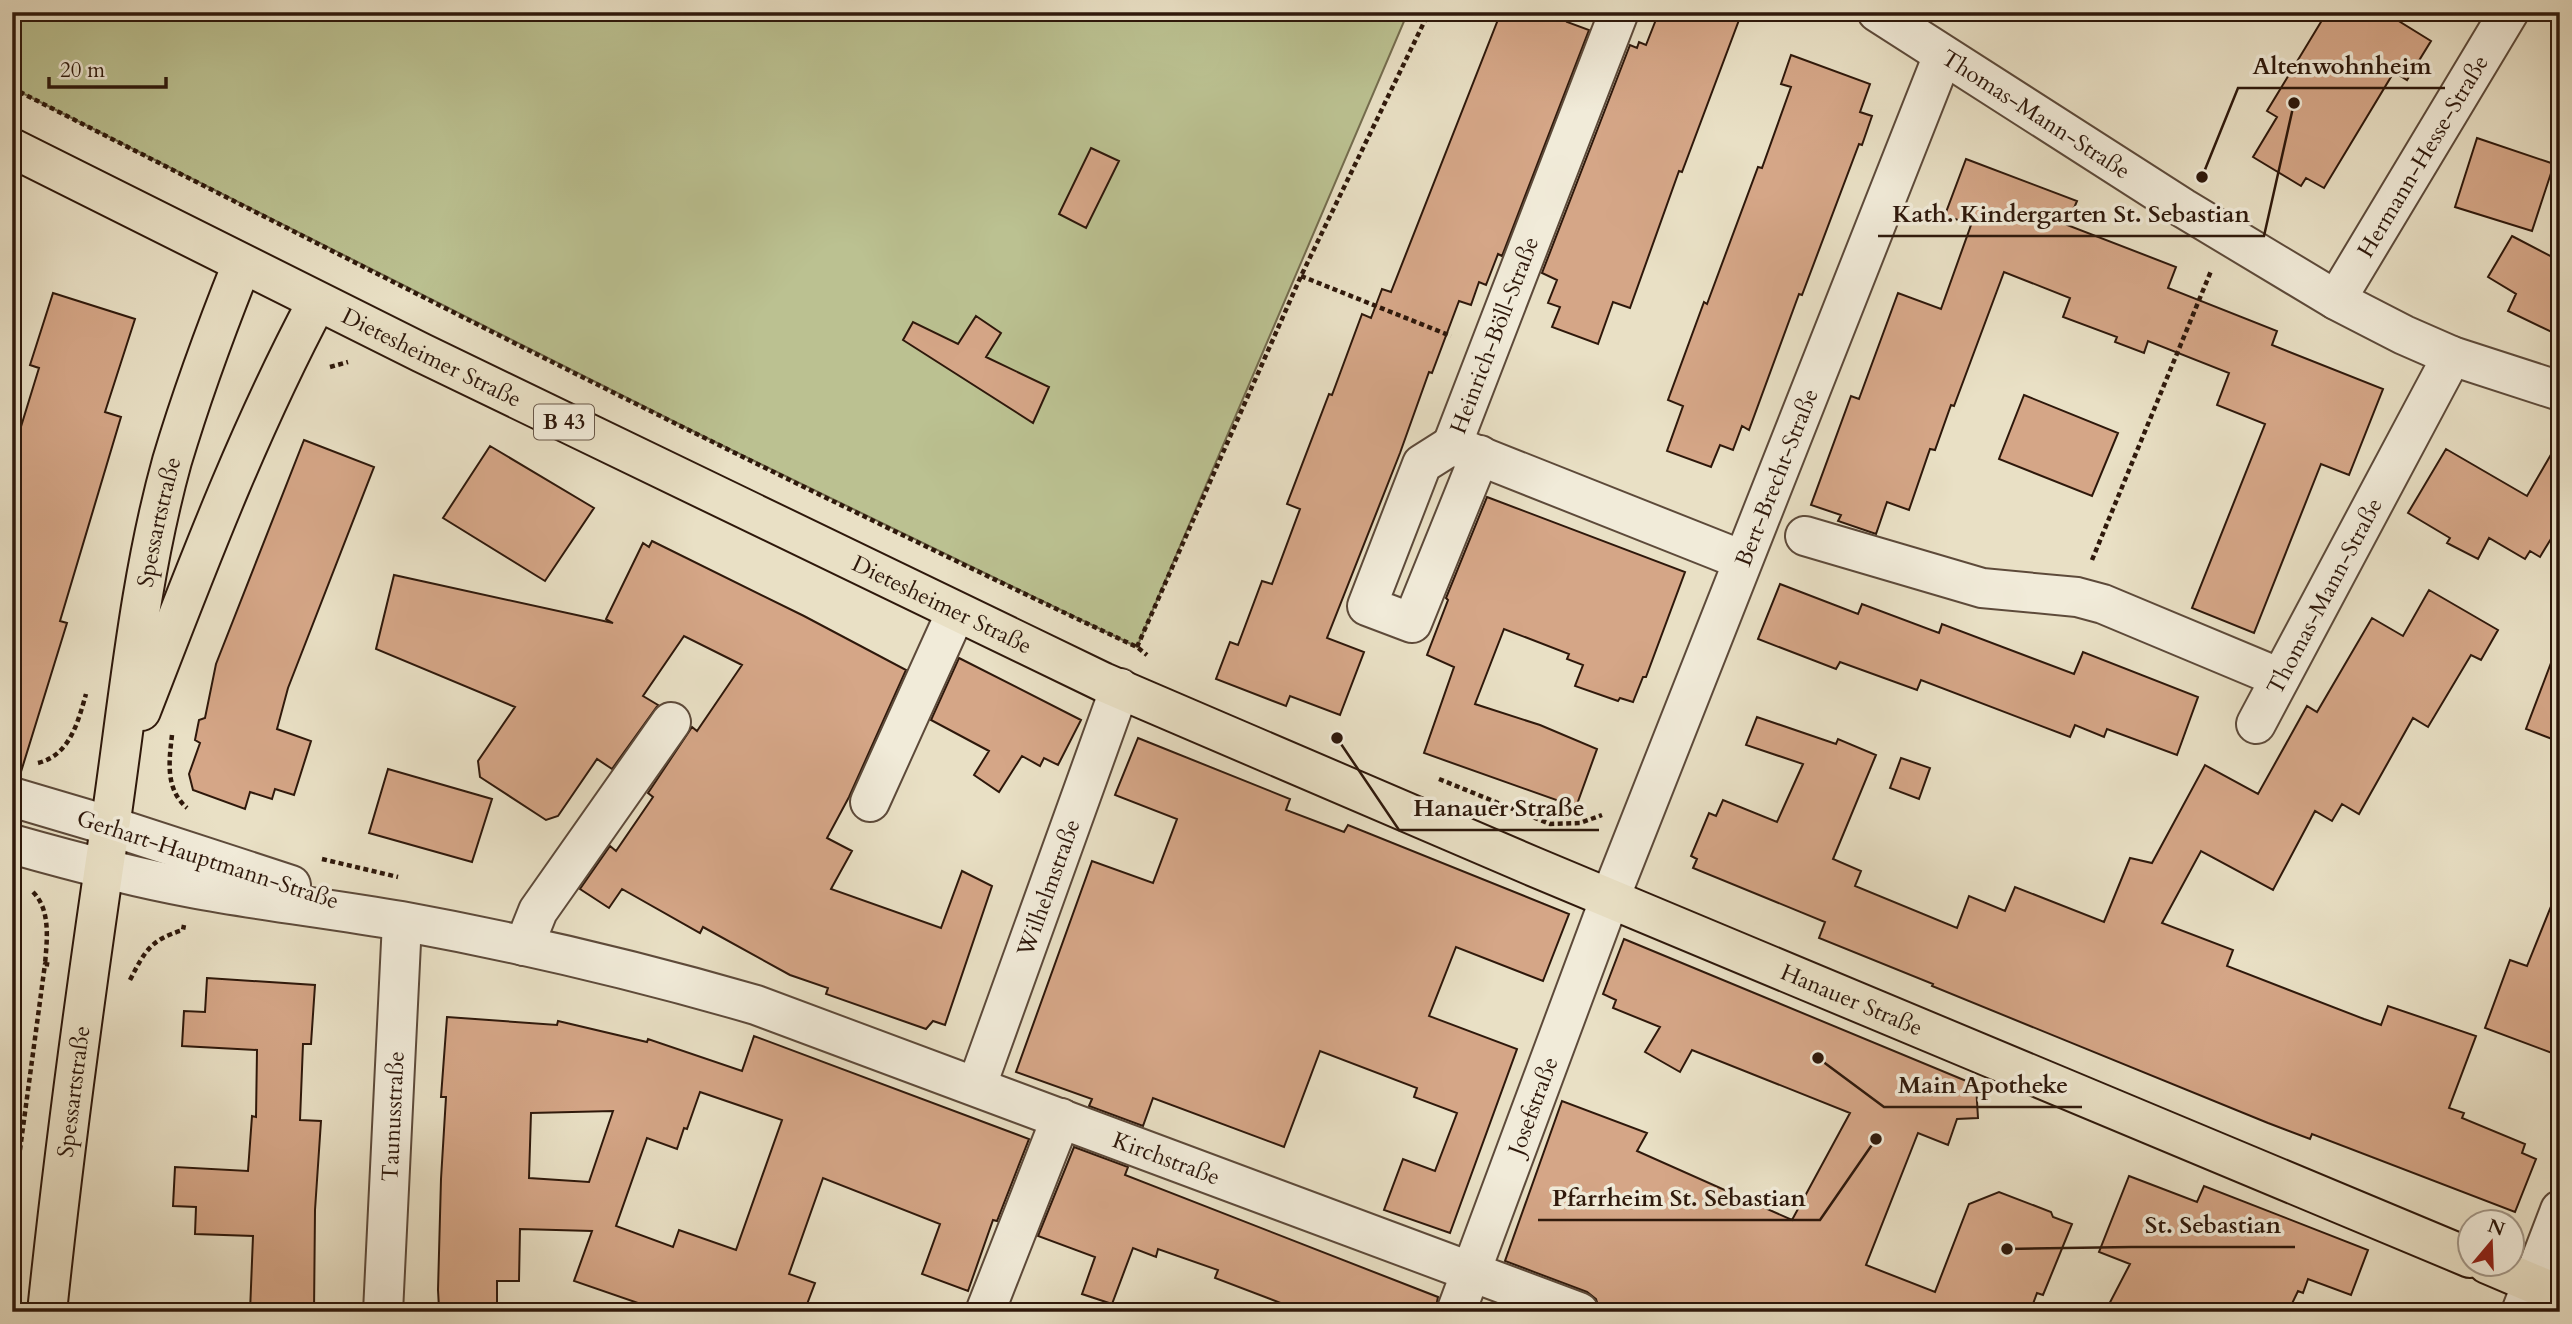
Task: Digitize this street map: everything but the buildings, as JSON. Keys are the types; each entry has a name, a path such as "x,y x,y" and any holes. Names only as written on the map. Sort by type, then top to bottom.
{"main road":[{"name":"Dietesheimer Straße","path":"12,148 317,302 956,612 1120,688"},
{"name":"Spessartstraße","path":"47,1312 62,1174 123,723 148,573 172,462 196,385 242,264"},
{"name":"Spessartstraße","path":"112,807 146,700 239,464 284,364 317,302"},
{"name":"Hanauer Straße","path":"1120,688 1610,898 2456,1252"},
{"path":"2508,1278 2537,1296"}],"street":[{"name":"Heinrich-Böll-Straße","path":"1619,12 1488,351 1466,450 1742,560"},
{"name":"Thomas-Mann-Straße","path":"1877,12 2336,300 2452,356 2560,391"},
{"name":"Hermann-Hesse-Straße","path":"2336,300 2509,12"},
{"name":"Bert-Brecht-Straße","path":"1610,898 1943,55"},
{"name":"Thomas-Mann-Straße","path":"2256,723 2452,356"},
{"path":"1805,536 1982,588 2077,597 2104,604 2280,678"},
{"path":"870,802 956,612"},
{"name":"Wilhelmstraße","path":"977,1085 1120,688"},
{"path":"524,946 538,911 671,722"},
{"name":"Gerhart-Hauptmann-Straße","path":"12,797 112,807 402,922"},
{"name":"Gerhart-Hauptmann-Straße","path":"12,844 103,870 193,888 402,922 524,946 668,979 757,1004"},
{"name":"Josefstraße","path":"1456,1312 1610,898"},
{"name":"Taunusstraße","path":"383,1312 402,922"},
{"name":"Kirchstraße","path":"757,1004 1579,1312"},
{"path":"985,1312 1061,1118"},
{"path":"2537,1296 2560,1210"}],"path":[{"path":"12,89 943,556 1137,647 1301,276 1429,12"},
{"path":"2077,597 2227,234"},
{"path":"1301,276 1488,351"},
{"path":"422,353 442,307"},
{"path":"320,372 351,361"},
{"path":"173,732 169,772 179,802 192,813"},
{"path":"320,859 402,878"},
{"path":"28,887 43,906 47,939 45,964"}],"green space":[{"path":"12,12 1408,12 1137,647 705,437 12,88"}],"place":[{"name":"Kath. Kindergarten St. Sebastian","path":"2294,103"},
{"name":"Altenwohnheim","path":"2202,177"},
{"name":"Hanauer Straße","path":"1337,738"},
{"name":"Main Apotheke","path":"1818,1058"},
{"name":"Pfarrheim St. Sebastian","path":"1876,1139"},
{"name":"St. Sebastian","path":"2007,1249"}]}
